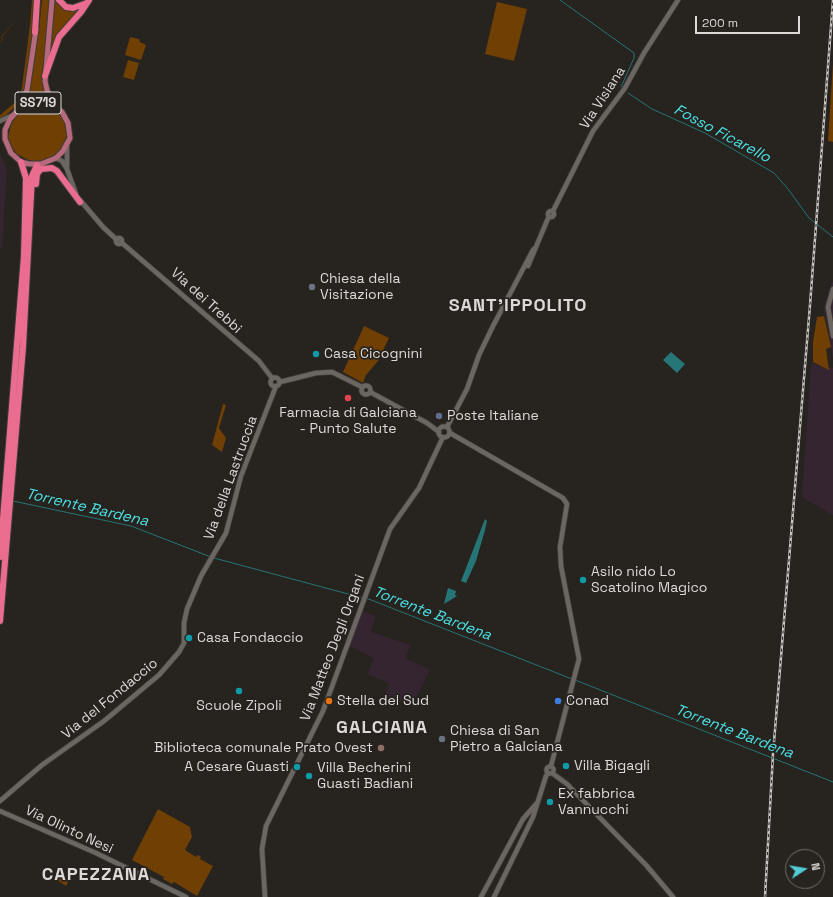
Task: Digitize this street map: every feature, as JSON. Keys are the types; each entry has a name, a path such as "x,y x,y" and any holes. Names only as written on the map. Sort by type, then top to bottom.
{"highway":[{"path":"35,32 38,0"},
{"path":"59,0 66,7 73,8 81,7 88,1"},
{"path":"45,76 59,37 88,1"},
{"path":"0,557 24,256 26,178 21,162"},
{"path":"0,621 27,289 32,176 37,165"},
{"path":"30,239 34,222 36,178 41,169 48,167 55,170 80,202"}],"main road":[{"name":"SS719","path":"52,0 45,76 47,90 54,106"},
{"name":"SS719","path":"5,139 6,127 13,115 19,109 27,90 35,32"},
{"name":"SS719","path":"19,109 36,103 54,106 62,112 68,123 70,132 67,145"},
{"path":"5,139 10,153 21,162 37,165 56,158 67,145"}],"street":[{"name":"Via Visiana","path":"447,426 467,389 479,355 493,326 524,270 533,250 536,247 550,216 553,216 552,211 594,131 625,88 644,53 678,0"},
{"path":"0,121 13,115"},
{"path":"0,134 5,139"},
{"path":"67,145 67,169"},
{"path":"56,158 62,161 67,169 80,202"},
{"name":"Via dei Trebbi","path":"80,202 117,240 118,244 122,243 259,361 272,378 271,383 276,386"},
{"path":"833,289 828,307 833,336"},
{"path":"276,386 280,382 316,373 332,372 361,388 368,387 370,394 440,430 444,437 450,434"},
{"path":"272,378 277,378 280,382"},
{"name":"Via della Lastruccia","path":"209,563 226,533 241,476 276,386"},
{"path":"440,430 447,426 450,430 450,434 545,488 566,502 567,508 561,539 561,566 578,652 577,667 551,766 553,770 546,776 533,817 494,897"},
{"name":"Via Matteo Degli Organi","path":"266,897 262,849 266,826 323,711 390,529 419,488 444,437"},
{"name":"Via del Fondaccio","path":"0,802 42,765 104,721 168,667 182,647 186,614 201,576 209,563"},
{"path":"550,773 567,784 646,865 673,897"},
{"name":"Via del Fondaccio","path":"0,808 5,797"},
{"path":"481,897 522,821 539,798"},
{"name":"Via Olinto Nesi","path":"0,808 9,814 96,853 186,897"}],"shaded area":[{"path":"32,0 35,0 32,40 24,96 19,104 0,120 0,115 18,100 21,94"},
{"path":"42,0 50,0 43,86 49,102 28,103 39,29"},
{"path":"54,0 74,10 81,9 50,54"},
{"path":"497,2 527,9 514,61 485,54"},
{"path":"130,37 139,39 140,42 146,45 141,60 125,55"},
{"path":"128,60 139,63 134,80 123,77"},
{"path":"833,63 833,142 828,141"},
{"path":"38,104 50,106 63,116 68,132 62,149 55,157 40,162 28,160 17,154 8,137 11,125 17,114 21,110"},
{"path":"0,153 7,170 2,249 0,248"},
{"path":"833,281 833,359 824,310 825,301"},
{"path":"824,316 831,347 826,349 829,370 813,362 813,342 817,317"},
{"path":"364,326 389,338 378,361 366,375 363,383 343,372"},
{"path":"811,363 833,368 833,515 802,497"},
{"path":"223,404 226,405 219,428 226,438 222,452 212,445"},
{"path":"362,611 376,616 371,632 411,645 405,658 430,670 412,706 385,694 389,683 367,674 374,658 349,646"},
{"path":"158,809 190,827 192,837 185,850 196,857 198,855 201,857 200,859 213,866 197,896 174,882 172,884 163,879 164,877 132,860"},
{"path":"59,872 70,878 66,886 55,879"}],"water":[{"path":"671,352 685,364 677,373 663,360"},
{"path":"485,519 487,521 476,561 466,583 461,581"},
{"path":"448,588 456,591 455,595 457,596 444,604"}],"waterway":[{"name":"Fosso Ficarello","path":"560,0 634,53 634,58 621,87"},
{"name":"Fosso Ficarello","path":"628,93 652,109 705,133 774,173 788,189 809,218 833,237"},
{"name":"Torrente Bardena","path":"13,501 131,526 211,557"},
{"name":"Torrente Bardena","path":"214,558 363,598"},
{"name":"Torrente Bardena","path":"366,598 572,679"},
{"name":"Torrente Bardena","path":"575,680 833,782"}],"railway":[{"path":"765,897 773,754 810,305 833,0"}],"place":[{"name":"Chiesa della Visitazione","path":"312,287"},
{"name":"Casa Cicognini","path":"316,354"},
{"name":"Farmacia di Galciana - Punto Salute","path":"348,398"},
{"name":"Poste Italiane","path":"439,416"},
{"name":"Asilo nido Lo Scatolino Magico","path":"583,580"},
{"name":"Casa Fondaccio","path":"189,638"},
{"name":"Scuole Zipoli","path":"239,691"},
{"name":"Stella del Sud","path":"329,701"},
{"name":"Conad","path":"558,701"},
{"name":"Chiesa di San Pietro a Galciana","path":"442,739"},
{"name":"Biblioteca comunale Prato Ovest","path":"381,748"},
{"name":"Villa Bigagli","path":"566,766"},
{"name":"A Cesare Guasti","path":"297,767"},
{"name":"Villa Becherini Guasti Badiani","path":"309,776"},
{"name":"Ex fabbrica Vannucchi","path":"550,802"}],"district":[{"name":"SANT'IPPOLITO","path":"518,306"},
{"name":"GALCIANA","path":"382,728"},
{"name":"CAPEZZANA","path":"96,875"}]}
